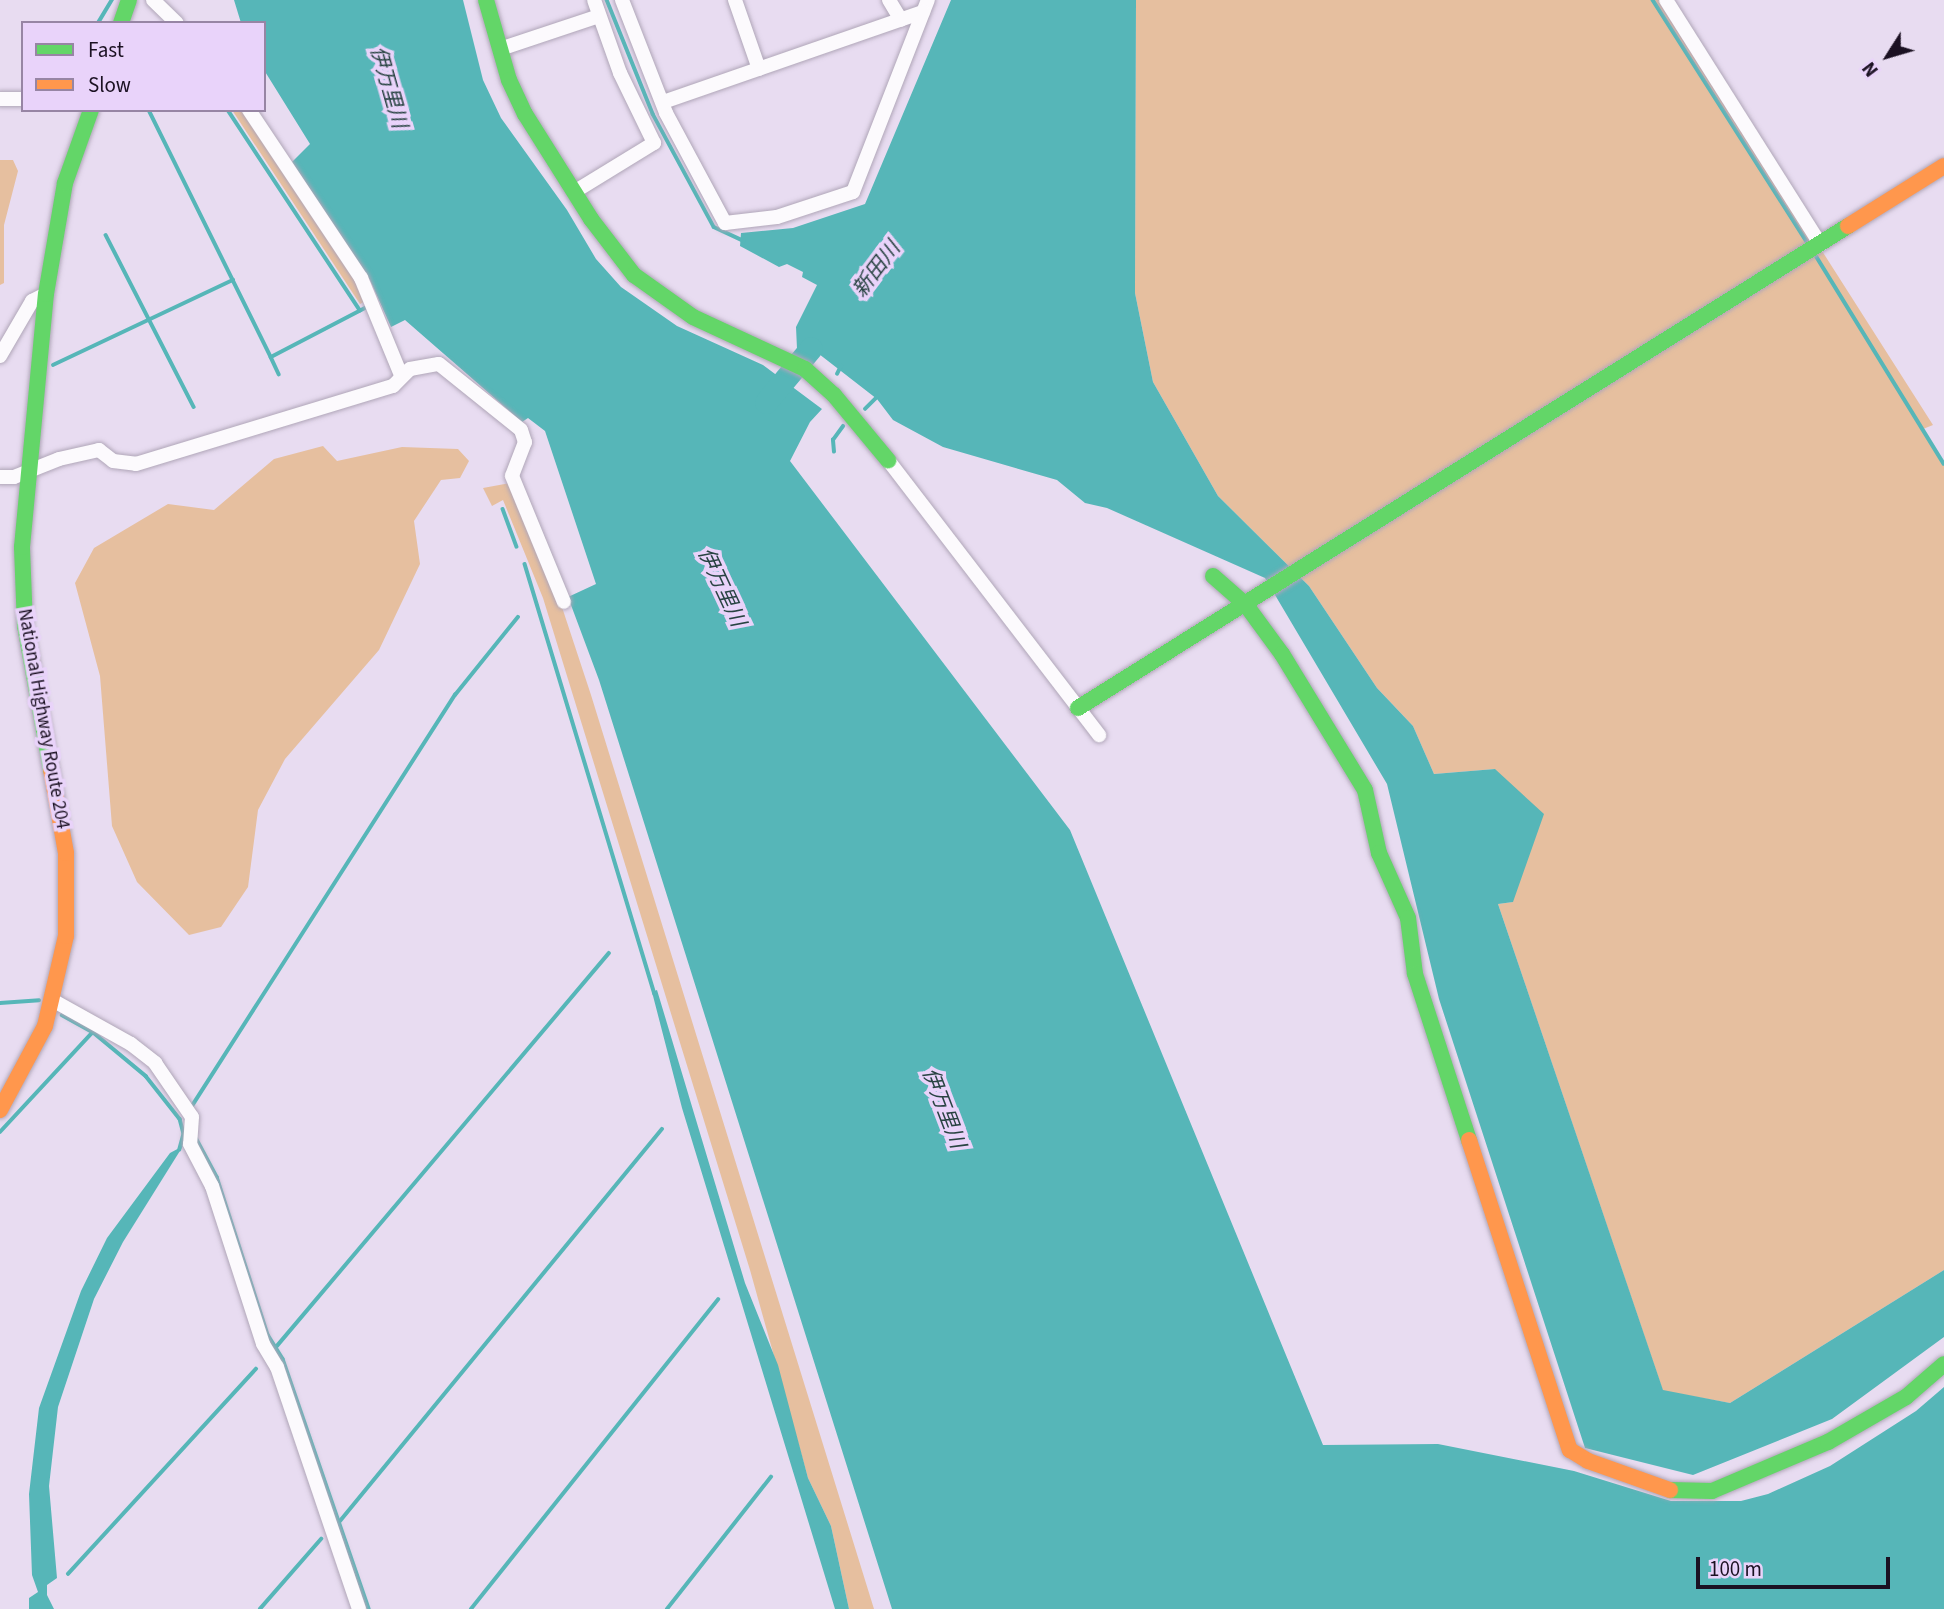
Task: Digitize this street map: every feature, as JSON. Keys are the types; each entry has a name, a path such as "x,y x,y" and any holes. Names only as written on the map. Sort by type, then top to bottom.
{"main road":[{"path":"122,21 129,0"},
{"path":"486,0 500,50 525,114 612,249 653,291 693,317 781,354 805,369 834,395 888,460"},
{"name":"National Highway Route 204","path":"0,1110 34,1053 54,1001 69,895 66,853 25,626 22,547 46,294 65,183 90,112"},
{"path":"1078,708 1944,166"},
{"path":"1213,576 1252,601 1365,790 1379,853 1408,918 1415,974 1570,1450 1588,1461 1673,1491 1712,1491 1828,1441 1906,1397 1944,1364"}],"street":[{"path":"153,0 175,21"},
{"path":"574,192 654,143 620,73 594,0"},
{"path":"622,0 663,102 725,223 777,217 853,192 926,6"},
{"path":"734,0 759,69"},
{"path":"889,0 901,20"},
{"path":"1665,0 1820,244"},
{"path":"663,102 901,20 926,6"},
{"path":"500,50 599,16"},
{"path":"0,99 21,99"},
{"path":"250,112 360,278 401,375"},
{"path":"0,356 32,301 46,294"},
{"path":"0,477 28,473 59,459 99,450 113,461 136,464 204,447 306,410 393,386 401,375 428,363 439,364 521,430 525,442 512,476 564,602"},
{"path":"888,460 1100,735"},
{"path":"54,1001 131,1044 155,1063 182,1098 263,1344 277,1367 359,1609"}],"shaded area":[{"path":"1136,0 1662,0 1933,425 1923,429 1944,464 1944,1270 1730,1403 1663,1391 1498,904 1513,902 1495,769 1434,774 1413,726 1377,688 1309,586 1218,496 1153,382 1135,293"},
{"path":"233,112 245,112 368,300 360,304"},
{"path":"0,160 13,160 18,171 4,225 4,283 0,285"},
{"path":"323,446 337,461 402,447 458,449 469,461 460,478 441,480 414,521 420,564 379,650 285,759 258,810 248,887 221,927 189,935 137,882 112,826 100,676 75,583 94,548 168,504 214,510 274,459"},
{"path":"510,483 558,595 591,695 874,1609 849,1609 831,1526 808,1478 750,1270 543,598 503,500 492,506 483,488"}],"water":[{"name":"伊万里川","path":"234,0 463,0 483,80 501,118 567,210 596,259 621,287 677,326 763,365 822,409 810,422 790,461 1070,830 1323,1445 1438,1444 1574,1471 1671,1501 1741,1501 1768,1494 1830,1466 1916,1411 1944,1387 1944,1609 892,1609 599,680 568,597 596,584 545,431 528,418 522,422 405,320 391,327 370,280 292,162 310,144 266,73 266,21 240,21"},
{"path":"951,0 1136,0 1135,293 1153,382 1218,496 1309,586 1377,688 1413,726 1434,774 1495,769 1544,814 1513,902 1498,904 1663,1390 1730,1403 1944,1270 1944,1337 1832,1419 1693,1475 1585,1448 1439,999 1387,784 1265,578 1107,508 1085,503 1057,480 943,447 893,420 877,399 819,354 815,359 797,349 796,327 817,285 802,277 803,272 787,264 779,267 740,246 741,233 793,228 865,204"},
{"path":"657,990 745,1283 778,1365 808,1478 831,1526 849,1609 835,1609 682,1108 652,992"},
{"path":"183,1146 123,1242 94,1299 58,1407 49,1486 57,1578 47,1585 47,1595 54,1609 29,1609 29,1598 38,1592 32,1575 29,1494 39,1408 81,1291 107,1238 170,1153"}],"waterway":[{"path":"99,21 112,0"},
{"path":"607,0 653,114 714,227 744,241"},
{"path":"1653,0 1807,242"},
{"path":"150,112 233,280"},
{"path":"229,112 360,310"},
{"path":"106,235 194,407"},
{"path":"1815,254 1944,464"},
{"path":"53,365 233,280 271,357 365,308"},
{"name":"新田川","path":"766,402 811,348"},
{"path":"271,357 279,374"},
{"path":"837,374 841,366"},
{"path":"865,409 877,397"},
{"path":"834,452 833,440 843,426"},
{"path":"503,509 517,547"},
{"path":"525,564 655,994"},
{"path":"192,1106 455,695 518,617"},
{"path":"277,1346 609,953"},
{"path":"0,1003 39,1000"},
{"path":"62,1015 93,1032 146,1076 180,1119 184,1134 180,1149"},
{"path":"0,1132 93,1032"},
{"path":"340,1521 662,1129"},
{"path":"194,1134 217,1177 268,1335 283,1359 369,1609"},
{"path":"471,1609 718,1300"},
{"path":"68,1574 256,1369"},
{"path":"667,1609 771,1477"},
{"path":"260,1609 321,1539"}],"traffic: fast":[{"path":"122,21 129,0"},
{"path":"486,0 509,80 525,114 591,219 634,275 693,317 805,369 834,395 888,460"},
{"path":"51,770 25,626 22,547 46,294 65,183 90,112"},
{"path":"1078,708 1848,226"},
{"path":"1213,576 1246,605 1282,654 1365,790 1379,853 1408,918 1415,974 1469,1140"},
{"path":"1670,1490 1712,1491 1828,1442 1906,1397 1944,1364"}],"traffic: slow":[{"path":"1848,226 1944,166"},
{"path":"0,1110 45,1026 66,936 66,853 51,770"},
{"path":"1469,1140 1570,1450 1588,1461 1670,1490"}]}
